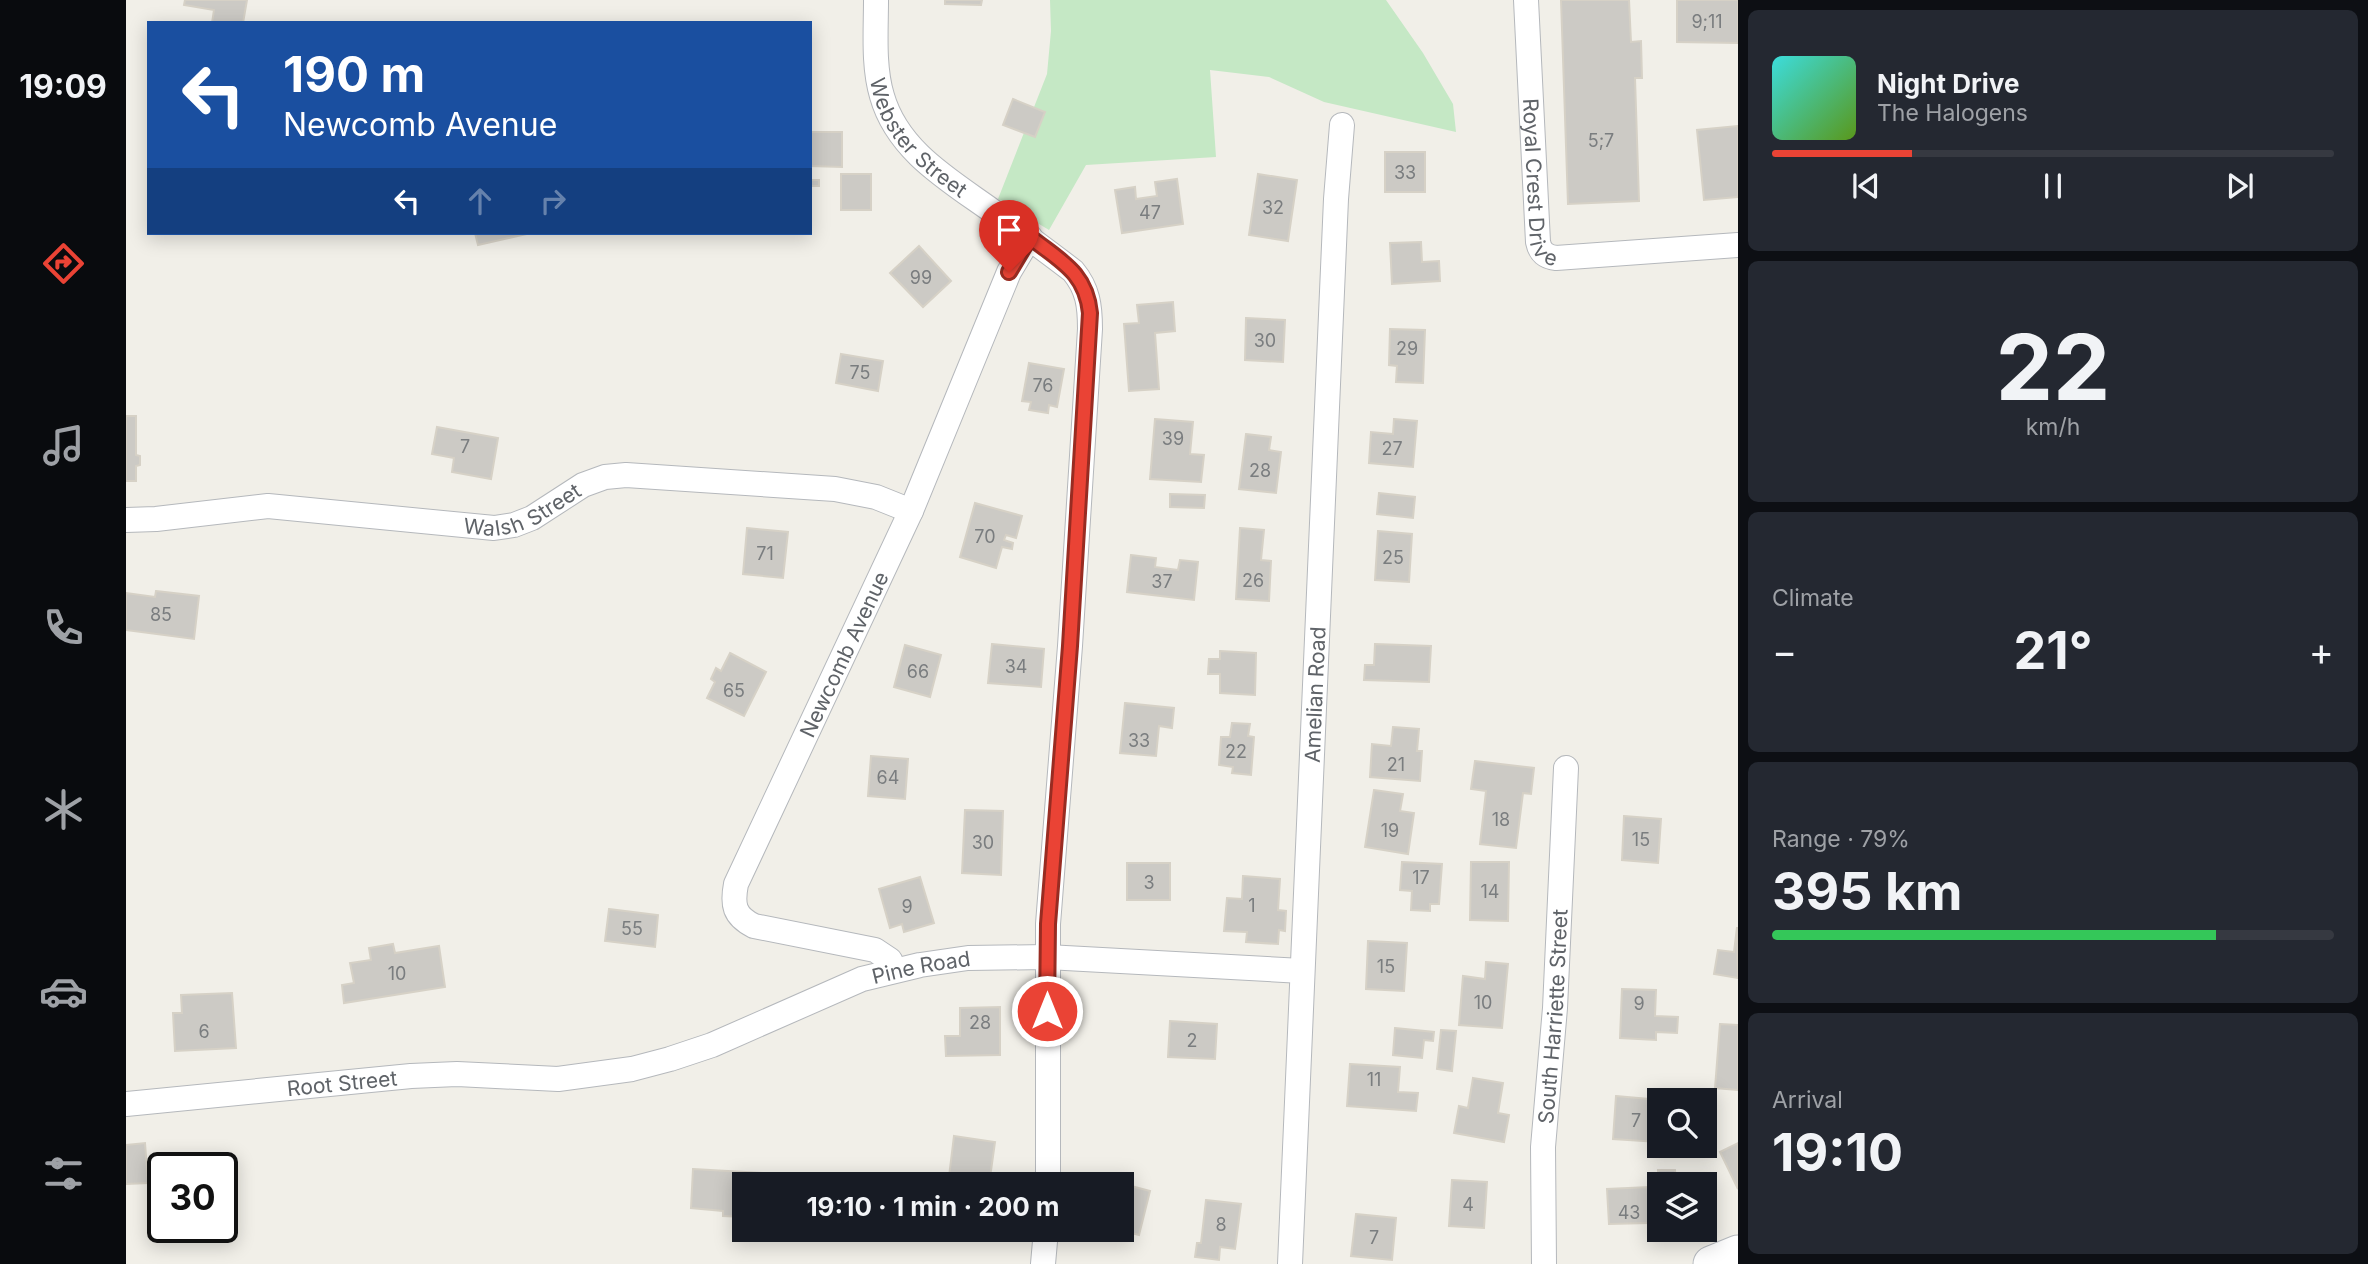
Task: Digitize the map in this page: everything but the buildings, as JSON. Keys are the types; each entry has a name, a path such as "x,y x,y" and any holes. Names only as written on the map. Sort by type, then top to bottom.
{"main road":[{"path":"1711,1264 1738,1253"}],"street":[{"name":"Webster Street","path":"876,0 876,49 881,94 898,133 935,170 1073,271 1083,283 1088,298 1090,313 1070,646 1046,957 1048,1172"},
{"name":"Royal Crest Drive","path":"1526,0 1538,242 1541,250 1556,258 1738,245"},
{"name":"Amelian Road","path":"1290,1264 1335,214 1342,125"},
{"name":"Newcomb Avenue","path":"895,970 890,960 874,950 754,926 743,920 736,911 733,897 736,884 911,510 1009,272 1030,237"},
{"name":"Walsh Street","path":"126,520 277,506 494,527 514,525 532,518 583,485 605,477 626,475 835,489 876,497 911,510"},
{"name":"South Harriette Street","path":"1544,1264 1543,1147 1555,1008 1566,768"},
{"name":"Pine Road","path":"558,1079 598,1075 670,1059 712,1045 862,979 895,970 968,958 1046,957 1302,971"},
{"name":"Root Street","path":"126,1104 411,1076 457,1074 558,1079"},
{"path":"1043,1264 1045,1242"}],"green space":[{"path":"1050,0 1386,0 1423,53 1453,104 1456,132 1324,102 1269,77 1210,70 1216,157 1086,165 1049,230 998,199 1047,74 1051,31"}],"route":[{"path":"1009,272 1030,237 1073,271 1083,283 1090,313 1070,646 1048,924 1047,1011"}]}
